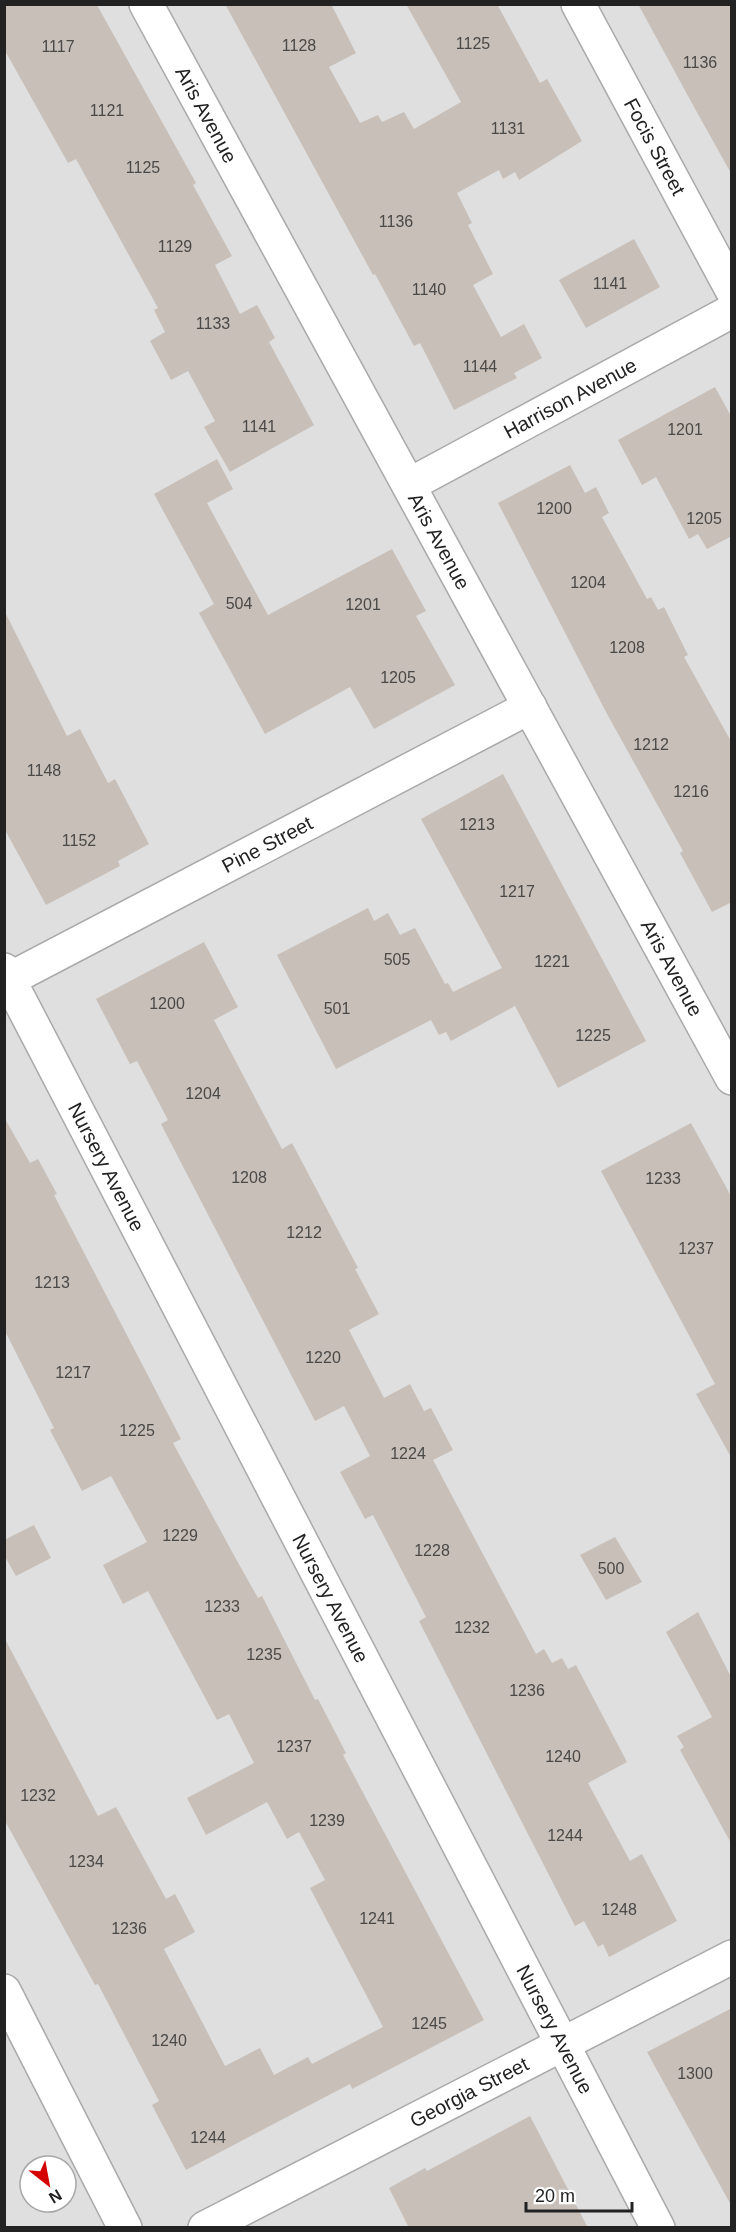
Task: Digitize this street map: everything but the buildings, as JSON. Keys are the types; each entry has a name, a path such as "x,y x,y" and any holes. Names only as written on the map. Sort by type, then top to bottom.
{"street":[{"name":"Aris Avenue","path":"146,4 732,1078"},
{"name":"Focis Street","path":"578,4 732,290"},
{"name":"Harrison Avenue","path":"409,485 732,311"},
{"name":"Pine Street","path":"6,977 530,707"},
{"name":"Nursery Avenue","path":"6,977 658,2228"},
{"name":"Georgia Street","path":"205,2228 732,1957"},
{"path":"4,1991 125,2228"}],"shaded area":[{"path":"5,5 731,5 731,2227 5,2228"}]}
